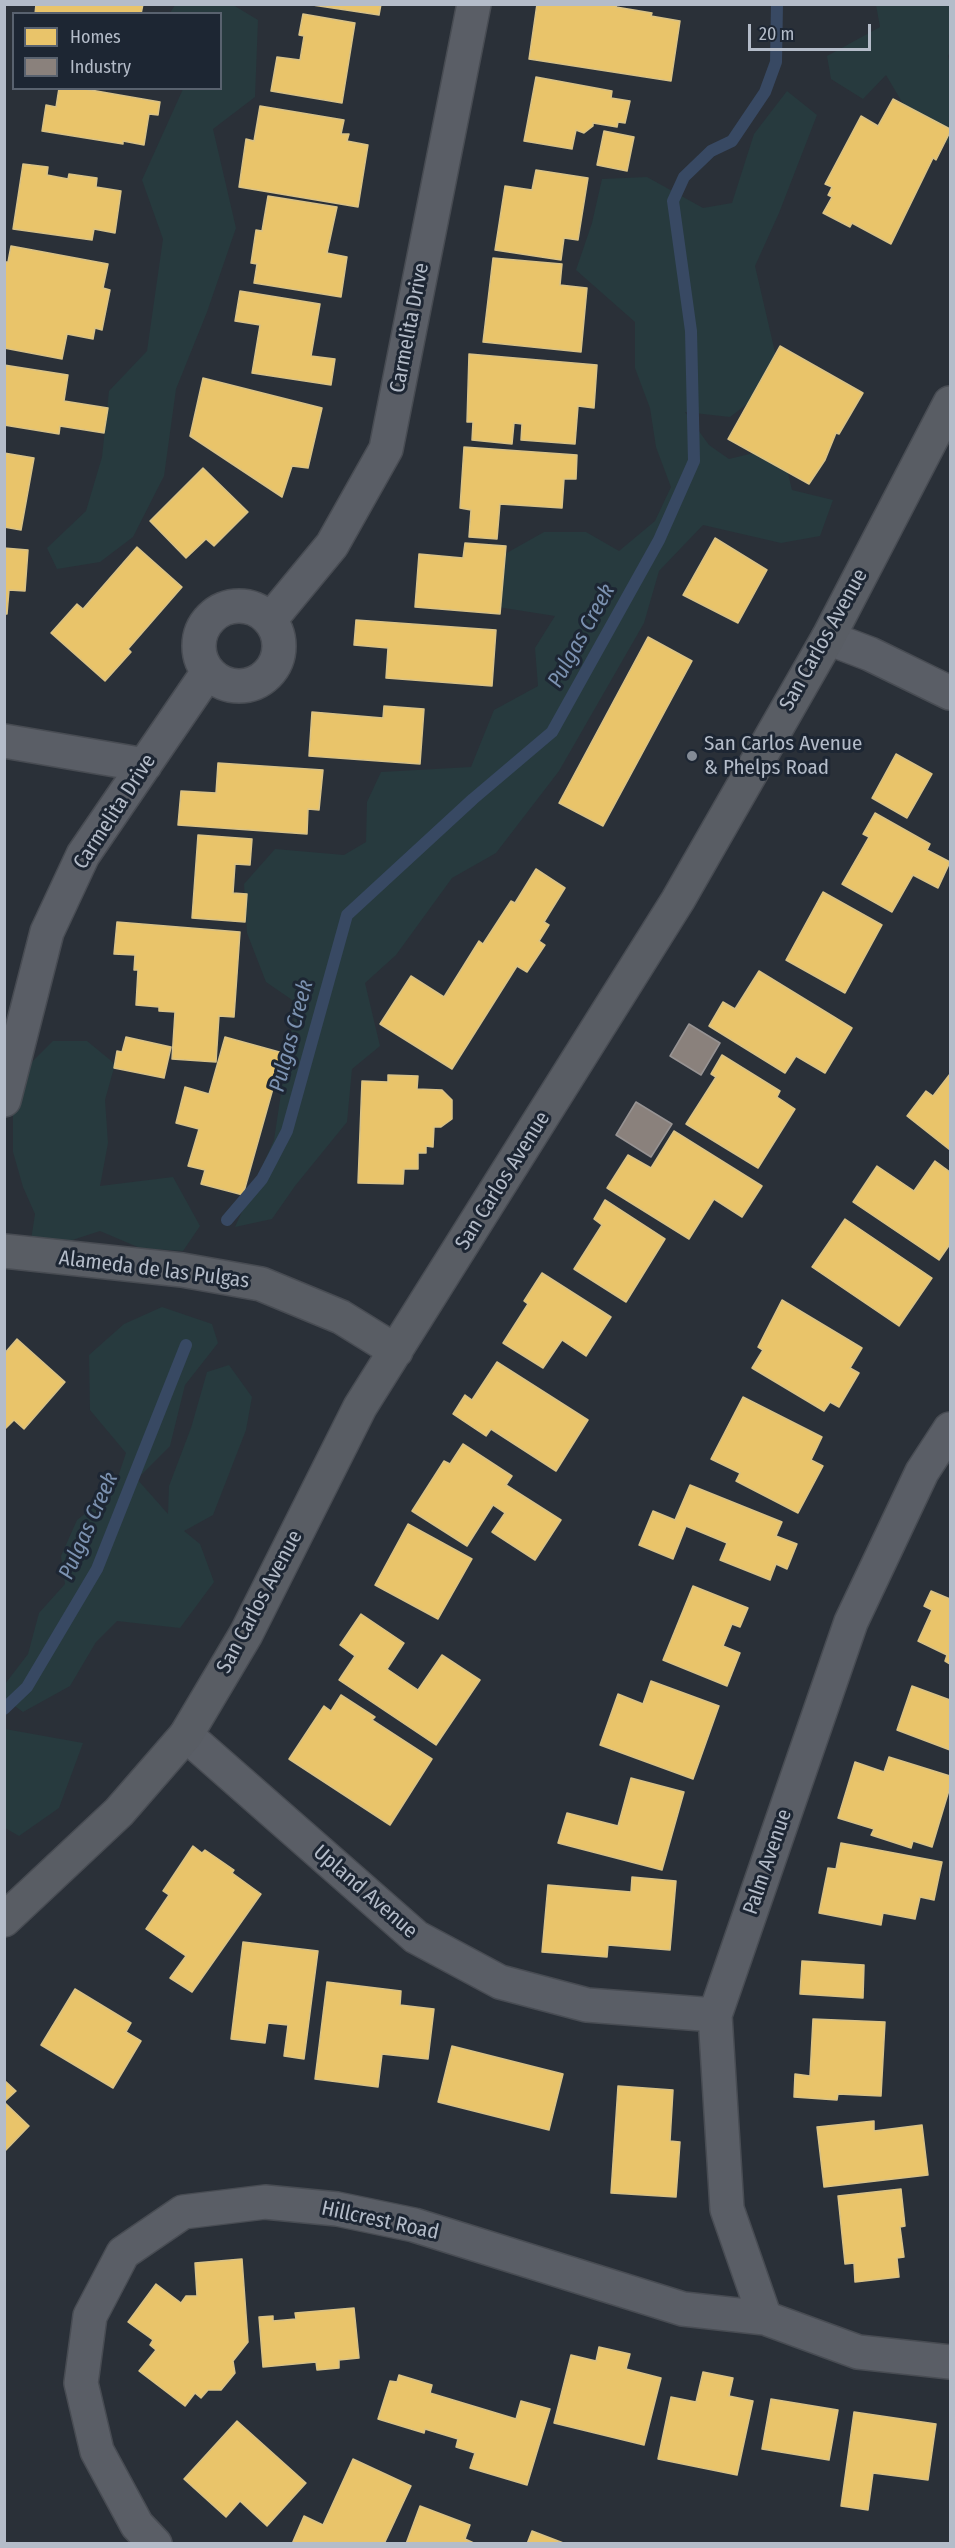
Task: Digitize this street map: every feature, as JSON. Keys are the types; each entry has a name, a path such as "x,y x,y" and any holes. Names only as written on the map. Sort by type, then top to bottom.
{"main road":[{"name":"San Carlos Avenue","path":"4,1920 119,1812 186,1735 246,1634 360,1407 678,900 828,638 951,403"},
{"name":"Alameda de las Pulgas","path":"4,1251 182,1270 261,1284 341,1317 396,1351"}],"street":[{"name":"Carmelita Drive","path":"270,620 332,545 386,449 474,4"},
{"path":"232,606 245,606 259,611 270,620 276,631 279,649 273,667 265,677 254,684 242,687 230,686 217,681 208,672 201,661 198,646 201,633 213,616 232,606"},
{"path":"828,638 870,654 951,693"},
{"name":"Carmelita Drive","path":"4,1100 47,932 83,855 208,672"},
{"path":"4,741 145,765"},
{"name":"Palm Avenue","path":"765,2318 727,2209 715,2015 851,1622 922,1472 951,1429"},
{"name":"Upland Avenue","path":"186,1735 416,1937 500,1982 586,2005 715,2015"},
{"name":"Hillcrest Road","path":"155,2544 137,2524 97,2451 81,2383 90,2316 123,2253 183,2212 266,2202 338,2210 414,2225 683,2309 765,2318 858,2352 951,2362"}],"green space":[{"path":"175,5 233,5 258,20 255,97 213,129 236,228 207,312 176,389 164,476 133,537 100,562 57,569 47,548 86,511 102,457 109,391 147,351 163,239 142,180 183,90 222,90 222,12 171,12"},
{"path":"876,5 950,5 950,52 948,56 950,145 915,124 886,75 863,99 831,79 827,56 880,27"},
{"path":"787,91 817,115 779,213 755,266 781,378 730,417 685,412 709,445 729,459 770,449 784,457 792,490 833,500 820,536 781,543 703,525 659,571 644,623 559,771 496,853 452,878 396,955 365,983 380,1046 352,1069 347,1122 295,1186 272,1219 235,1227 274,1140 289,1040 298,1004 266,982 247,933 244,884 275,849 344,855 366,842 367,802 381,772 471,767 494,710 538,686 535,648 555,616 485,605 496,559 544,532 586,532 619,551 655,521 671,487 656,447 650,408 635,368 635,322 576,270 592,223 602,179 647,177 703,208 732,203 754,134"},
{"path":"53,1041 87,1041 115,1064 105,1100 108,1143 100,1186 173,1177 200,1226 183,1251 140,1248 100,1231 54,1246 31,1240 35,1214 23,1187 13,1152 13,1098 25,1069"},
{"path":"162,1307 212,1324 218,1343 185,1385 170,1446 137,1479 168,1514 169,1486 191,1428 207,1372 229,1365 252,1397 246,1430 213,1515 184,1531 200,1544 214,1582 180,1628 117,1621 96,1642 70,1686 23,1712 5,1699 5,1684 28,1654 39,1613 65,1584 61,1556 77,1520 113,1492 126,1453 90,1410 89,1355 124,1324"},
{"path":"5,1729 83,1743 59,1808 19,1836 5,1828"}],"building: Homes":[{"path":"36,4 143,4 141,12 35,12"},
{"path":"306,4 381,4 379,15"},
{"path":"537,4 617,4 616,7 652,13 651,16 680,21 671,81 529,59"},
{"path":"303,14 355,23 342,103 271,91 277,57 300,60 304,36 299,35"},
{"path":"536,77 612,91 611,98 630,101 625,123 618,122 617,127 593,123 593,126 584,133 576,130 572,149 524,141"},
{"path":"59,90 91,90 160,102 158,115 149,114 144,145 123,141 123,144 42,131 46,105 56,107"},
{"path":"893,99 950,129 950,132 936,160 933,158 891,244 852,223 850,227 823,213 832,197 828,195 832,187 825,184 861,116 878,126"},
{"path":"260,106 344,120 341,134 349,134 347,141 368,145 358,207 239,187 246,139 254,141"},
{"path":"604,131 634,137 627,171 597,165"},
{"path":"23,164 48,167 47,175 68,179 69,174 97,178 96,187 121,191 115,233 94,229 92,240 13,229"},
{"path":"536,170 588,178 578,240 564,238 561,260 495,250 505,186 532,190"},
{"path":"268,196 337,207 327,253 347,257 341,297 254,283 257,264 251,263 256,230 262,231"},
{"path":"11,246 108,264 103,288 110,290 102,330 95,328 93,339 67,334 62,359 4,348 4,262 8,262"},
{"path":"493,258 562,264 560,285 587,288 581,352 483,342"},
{"path":"240,291 320,304 311,356 335,359 331,385 252,373 260,325 235,321"},
{"path":"780,346 863,393 839,434 836,433 825,460 809,484 728,439"},
{"path":"469,354 597,365 594,408 578,406 575,444 521,440 522,424 514,423 512,444 472,440 473,422 467,422"},
{"path":"4,365 68,375 64,401 108,408 104,433 60,426 59,434 4,425"},
{"path":"203,378 322,408 308,468 292,466 282,497 190,436"},
{"path":"464,447 577,455 576,479 564,479 562,508 500,504 497,539 469,537 471,510 460,508"},
{"path":"4,453 34,458 21,530 4,527"},
{"path":"203,468 248,512 214,546 206,539 186,558 150,521"},
{"path":"715,538 767,570 738,623 683,595"},
{"path":"465,543 506,546 500,614 415,607 419,554 463,558"},
{"path":"137,547 182,587 128,649 131,652 105,681 51,633 77,604 83,609"},
{"path":"4,548 28,550 25,591 9,590 7,614 4,614"},
{"path":"356,620 496,630 492,686 386,678 388,648 354,645"},
{"path":"648,637 692,661 603,826 559,803"},
{"path":"384,706 424,709 420,764 309,756 312,712 383,718"},
{"path":"896,754 932,774 907,818 872,798"},
{"path":"218,763 323,770 319,810 308,809 307,834 178,825 181,791 216,793"},
{"path":"875,813 930,844 927,850 950,862 938,888 913,875 892,912 842,884 869,837 863,834"},
{"path":"198,835 252,839 250,865 235,864 233,893 247,894 245,922 192,918"},
{"path":"536,869 565,888 544,922 549,925 539,941 545,945 527,972 517,966 452,1069 380,1024 411,976 444,997 479,941 483,944 511,901 515,903"},
{"path":"823,892 882,925 845,993 786,960"},
{"path":"117,922 240,932 234,1017 219,1016 216,1062 172,1059 175,1012 159,1011 159,1007 136,1005 138,970 134,970 135,955 114,954"},
{"path":"759,971 852,1028 825,1073 796,1056 785,1073 709,1026 723,1002 735,1009"},
{"path":"126,1037 171,1047 164,1078 114,1068 117,1051 122,1052"},
{"path":"225,1037 283,1053 243,1195 201,1184 205,1170 188,1166 199,1129 176,1123 185,1087 209,1094"},
{"path":"722,1055 780,1091 777,1097 795,1109 758,1168 686,1124 716,1077 711,1074"},
{"path":"950,1074 950,1150 907,1116 926,1091 933,1096"},
{"path":"388,1075 418,1076 417,1089 442,1090 452,1100 452,1119 441,1127 434,1127 433,1147 426,1146 426,1153 418,1153 418,1169 404,1169 403,1184 358,1183 362,1081 388,1082"},
{"path":"674,1131 762,1186 742,1217 714,1199 689,1239 607,1188 628,1155 651,1168"},
{"path":"935,1161 950,1172 950,1244 939,1260 853,1202 877,1166 914,1191"},
{"path":"605,1200 665,1239 626,1302 574,1269 602,1225 594,1219"},
{"path":"845,1219 932,1278 899,1326 812,1267"},
{"path":"542,1273 611,1317 586,1356 562,1340 543,1368 503,1343 528,1304 524,1301"},
{"path":"782,1300 862,1348 850,1368 859,1373 839,1407 830,1402 824,1411 752,1368 763,1350 758,1347"},
{"path":"17,1339 65,1382 24,1429 14,1420 4,1430 4,1354"},
{"path":"497,1362 588,1420 556,1471 491,1429 486,1436 453,1414 465,1395 472,1400"},
{"path":"743,1397 822,1437 811,1460 823,1466 798,1513 736,1481 740,1473 711,1459"},
{"path":"463,1444 512,1476 506,1485 561,1520 535,1560 492,1532 505,1513 493,1505 467,1546 412,1511 444,1461 450,1464"},
{"path":"690,1485 782,1522 776,1536 797,1544 787,1569 776,1564 770,1580 720,1560 727,1543 686,1526 673,1559 639,1545 653,1511 675,1520"},
{"path":"408,1524 472,1559 438,1619 375,1585"},
{"path":"693,1586 748,1608 740,1627 732,1624 723,1646 740,1653 727,1686 663,1660"},
{"path":"931,1591 950,1599 950,1664 945,1661 947,1655 918,1641 932,1610 924,1606"},
{"path":"361,1614 404,1643 387,1669 418,1690 442,1655 480,1680 436,1745 339,1680 355,1656 340,1645"},
{"path":"651,1681 719,1706 693,1779 600,1745 618,1694 643,1704"},
{"path":"912,1686 950,1700 950,1750 897,1730"},
{"path":"341,1695 375,1717 372,1720 432,1759 390,1825 289,1759 324,1706 331,1711"},
{"path":"889,1757 950,1776 950,1787 932,1847 913,1841 911,1848 871,1835 874,1829 838,1818 855,1762 884,1772"},
{"path":"631,1778 684,1792 662,1870 558,1843 567,1813 618,1826"},
{"path":"841,1843 942,1862 934,1900 920,1897 915,1919 883,1913 881,1925 819,1913 828,1868 836,1869"},
{"path":"193,1846 202,1853 205,1850 234,1870 232,1873 261,1894 192,1992 170,1978 186,1956 146,1929 169,1895 163,1891"},
{"path":"632,1877 676,1881 670,1950 608,1945 607,1957 542,1952 548,1885 631,1892"},
{"path":"243,1942 318,1951 304,2059 284,2056 288,2025 268,2023 265,2043 231,2039"},
{"path":"802,1961 864,1965 863,1998 800,1994"},
{"path":"327,1982 401,1991 400,2005 434,2009 428,2059 382,2054 378,2087 315,2079"},
{"path":"75,1989 131,2023 126,2032 141,2041 113,2088 41,2045"},
{"path":"813,2019 885,2022 881,2096 838,2094 837,2100 794,2097 795,2074 810,2076"},
{"path":"452,2046 563,2074 549,2130 438,2102"},
{"path":"4,2080 16,2091 4,2102"},
{"path":"618,2086 673,2090 670,2141 680,2142 676,2197 611,2193"},
{"path":"4,2102 29,2126 4,2152"},
{"path":"874,2121 874,2131 922,2125 928,2175 824,2187 817,2127"},
{"path":"901,2189 905,2226 900,2227 904,2257 897,2258 899,2277 855,2282 854,2263 845,2264 838,2196"},
{"path":"242,2259 248,2342 233,2361 235,2373 221,2390 208,2390 201,2398 195,2393 185,2406 139,2371 156,2350 150,2345 153,2340 128,2322 156,2284 181,2303 186,2296 197,2296 195,2263"},
{"path":"354,2308 359,2358 339,2360 339,2368 317,2370 316,2362 263,2367 259,2317 273,2316 273,2321 296,2319 295,2313"},
{"path":"599,2347 630,2354 626,2369 661,2378 644,2445 554,2423 571,2355 596,2361"},
{"path":"703,2372 733,2378 729,2396 753,2401 737,2475 658,2459 671,2397 696,2402"},
{"path":"399,2375 432,2385 430,2393 516,2419 521,2401 550,2409 527,2485 470,2468 475,2453 456,2447 458,2439 425,2429 424,2433 378,2419 390,2381 397,2382"},
{"path":"771,2399 838,2410 829,2460 762,2449"},
{"path":"854,2412 936,2424 928,2480 873,2473 868,2510 841,2506"},
{"path":"237,2421 306,2483 267,2526 240,2501 226,2517 184,2479"},
{"path":"353,2459 411,2486 384,2544 292,2544 304,2516 323,2525"},
{"path":"420,2506 470,2525 465,2539 476,2544 406,2544"},
{"path":"532,2531 566,2544 527,2544"}],"building: Industry":[{"path":"689,1024 720,1043 701,1075 670,1056"},
{"path":"636,1102 672,1124 651,1157 616,1135"}],"waterway":[{"name":"Pulgas Creek","path":"227,1220 262,1179 287,1131 347,915 473,799 552,732 659,540 694,461 691,331 673,201 684,177 711,151 732,141 765,92 776,62 777,4"},
{"name":"Pulgas Creek","path":"4,1709 27,1687 97,1569 186,1345"}],"place":[{"name":"San Carlos Avenue & Phelps Road","path":"692,756"}]}
